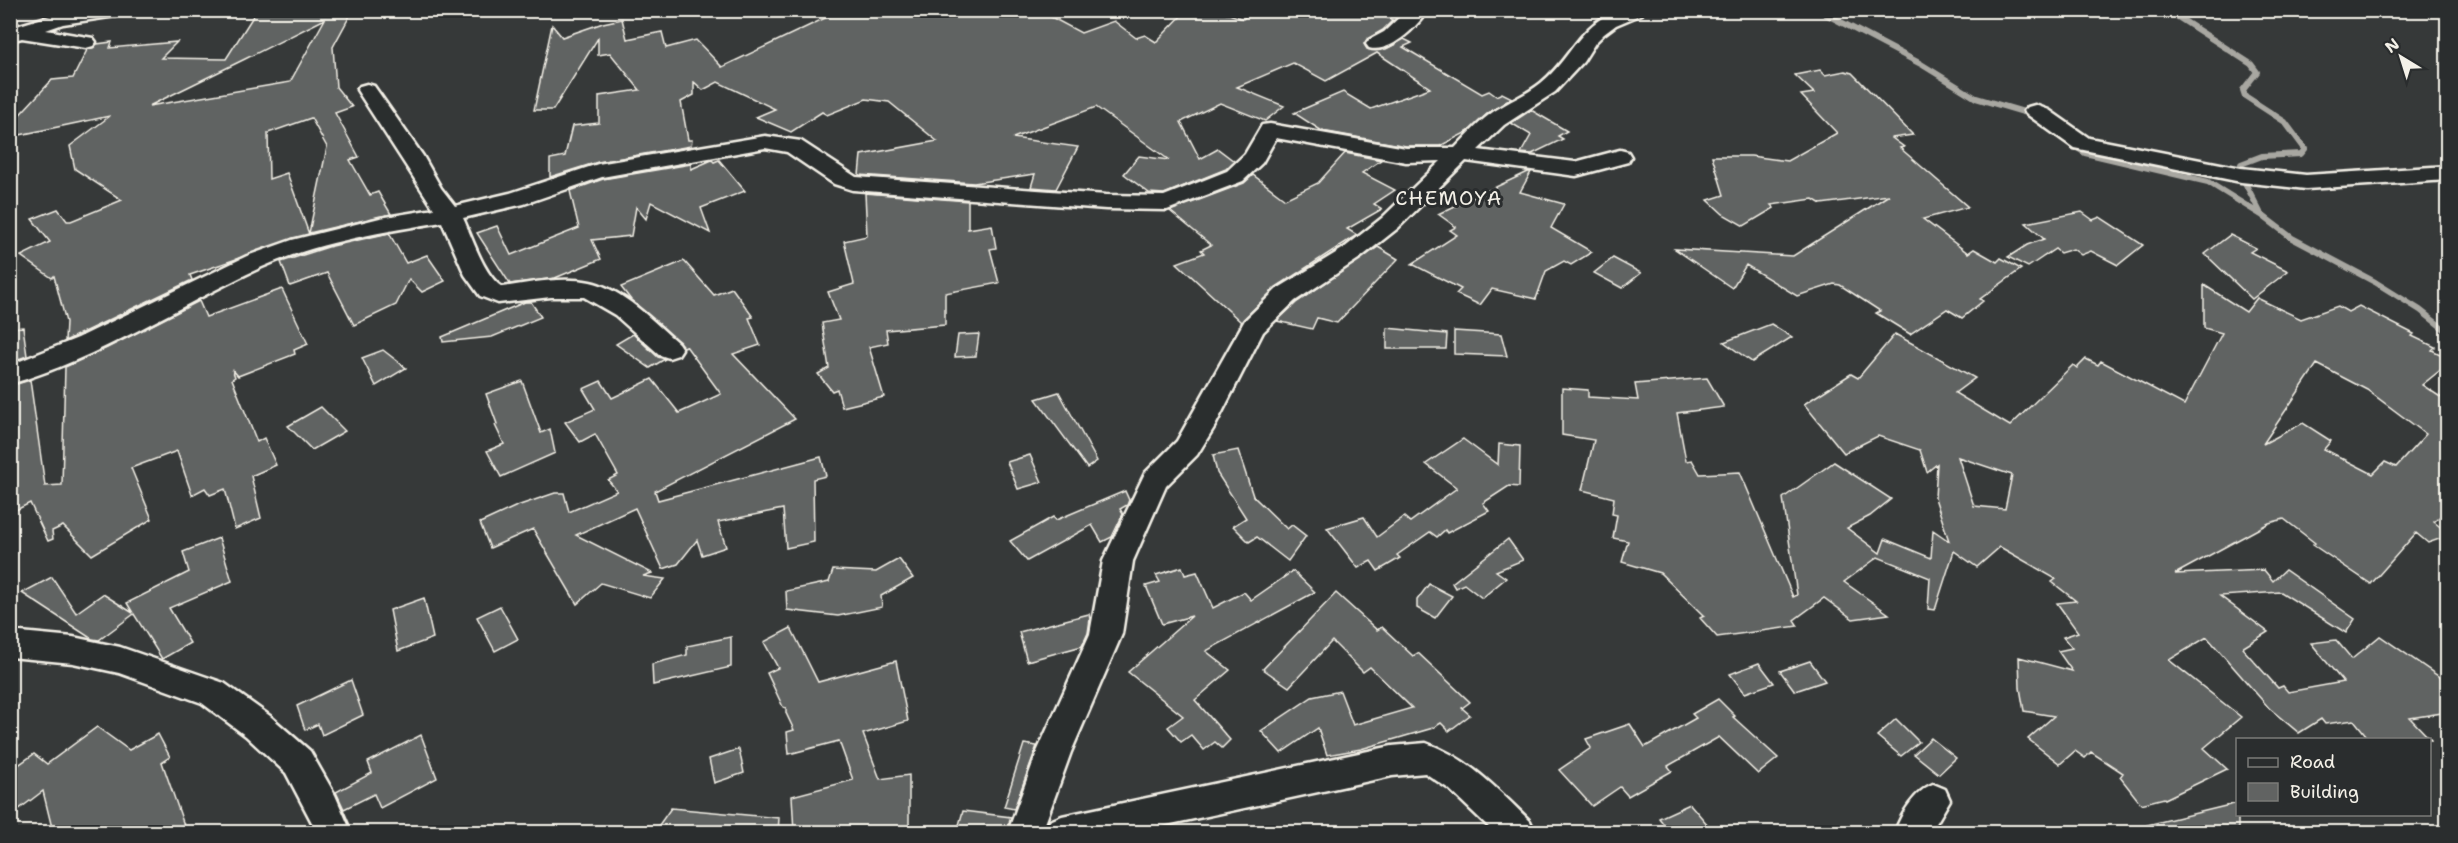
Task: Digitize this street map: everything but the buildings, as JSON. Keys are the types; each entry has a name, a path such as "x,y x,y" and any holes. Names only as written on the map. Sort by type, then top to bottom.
{"street":[{"path":"15,33 60,19 116,10"},
{"path":"1376,44 1391,36 1419,10"},
{"path":"1025,832 1054,753 1106,634 1118,561 1155,480 1187,448 1254,326 1278,301 1352,253 1390,223 1496,120 1548,88 1576,58 1587,39 1597,30 1609,21 1635,10"},
{"path":"15,33 86,42"},
{"path":"367,90 412,156 431,190 450,214 477,275 489,290 498,295 563,288 588,289 624,309 669,349"},
{"path":"2035,111 2058,124 2067,136 2082,143 2241,175 2325,182 2357,177 2448,173"},
{"path":"10,375 87,344 239,269 288,249 380,225 450,214 516,199 608,168 765,142 793,146 842,179 854,183 960,193 1106,202 1167,203 1240,172 1254,158 1270,130 1406,155 1463,154 1576,169 1620,157"},
{"path":"10,644 73,650 120,660 213,693 258,726 298,762 323,806 334,832"},
{"path":"1062,832 1392,761 1425,758 1438,762 1455,775 1518,832"},
{"path":"1912,832 1933,800"}],"waterway":[{"path":"1818,10 1921,64 1976,98 2027,113 2033,117"},
{"path":"2167,10 2251,64 2257,72 2243,90 2245,96 2285,122 2305,149 2301,154 2262,156 2241,164 2240,173 2260,212"},
{"path":"2073,145 2085,153 2208,182 2263,216 2292,238 2375,282 2420,310 2448,332"}],"district":[{"name":"CHEMOYA","path":"1449,198"}]}
